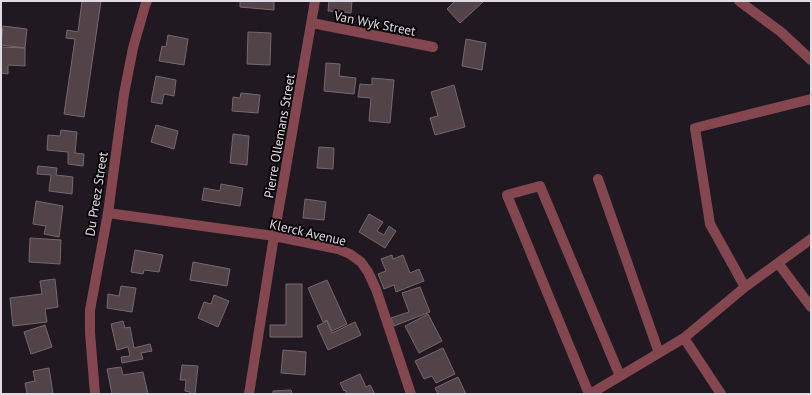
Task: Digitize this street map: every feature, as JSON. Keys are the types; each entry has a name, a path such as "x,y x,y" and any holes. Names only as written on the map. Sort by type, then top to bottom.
{"street":[{"name":"Du Preez Street","path":"95,394 90,332 90,310 108,213 121,116 133,48 147,1"},
{"name":"Pierre Ollemans Street","path":"249,394 274,236 315,1"},
{"path":"738,1 781,32 811,60"},
{"path":"746,1 753,11"},
{"name":"Van Wyk Street","path":"312,23 433,47"},
{"path":"745,287 710,224 695,128 811,100"},
{"path":"598,179 658,353"},
{"path":"620,376 540,186 507,195 590,394 684,338 745,287 811,238"},
{"name":"Klerck Avenue","path":"108,213 274,236 350,254 361,262 368,272 376,289 411,394"},
{"path":"778,263 811,307"},
{"path":"684,338 721,394"}],"building":[{"path":"82,1 101,1 84,117 64,114 75,39 66,38 67,30 78,32"},
{"path":"240,1 274,1 274,10 240,7"},
{"path":"329,1 352,1 351,13 328,11"},
{"path":"455,1 483,2 460,23 447,9"},
{"path":"3,26 27,29 25,48 1,45"},
{"path":"248,32 271,33 270,65 247,64"},
{"path":"168,35 188,39 184,65 159,61 162,46 166,47"},
{"path":"466,39 486,43 482,70 462,66"},
{"path":"1,47 25,48 25,66 8,65 8,74 1,73"},
{"path":"326,63 340,64 339,76 356,78 354,94 324,91"},
{"path":"156,76 176,80 174,96 164,94 162,104 151,102"},
{"path":"372,78 394,80 390,123 369,121 371,98 358,97 360,84 372,85"},
{"path":"454,85 465,127 435,135 430,118 438,116 431,92"},
{"path":"241,93 260,95 258,113 232,111 233,97 240,98"},
{"path":"156,125 178,131 174,149 151,142"},
{"path":"61,130 77,132 75,153 84,154 83,166 68,164 68,152 47,150 48,135 60,136"},
{"path":"233,134 249,136 247,165 230,163"},
{"path":"319,147 334,148 333,169 317,168"},
{"path":"38,166 57,168 56,175 73,177 72,194 49,191 51,175 37,174"},
{"path":"221,184 243,188 240,206 202,200 204,188 220,191"},
{"path":"305,199 326,202 324,220 303,218"},
{"path":"36,201 63,206 59,237 44,234 46,226 33,224"},
{"path":"369,214 383,222 377,231 384,235 389,226 396,231 385,248 359,232"},
{"path":"30,238 61,240 60,264 29,262"},
{"path":"135,250 163,255 159,272 144,270 143,274 131,272"},
{"path":"392,255 393,259 403,255 410,273 419,269 424,281 396,292 394,285 384,289 378,274 386,271 381,259"},
{"path":"193,262 230,269 227,286 190,280"},
{"path":"55,279 58,307 45,309 47,322 13,326 10,298 42,294 40,281"},
{"path":"327,280 347,324 332,331 327,320 323,322 308,288"},
{"path":"286,284 302,284 302,337 270,337 270,325 286,325"},
{"path":"121,286 136,288 132,312 107,308 108,294 119,296"},
{"path":"420,287 430,312 394,326 391,318 409,312 402,293"},
{"path":"214,295 229,301 218,327 198,318 204,302 211,304"},
{"path":"428,314 442,341 419,353 405,326"},
{"path":"123,321 125,328 130,327 134,348 150,344 152,351 141,353 143,359 122,363 121,357 130,356 128,347 117,350 111,324"},
{"path":"327,321 332,333 355,322 361,335 328,350 317,326"},
{"path":"45,325 52,347 31,354 24,332"},
{"path":"443,348 455,374 436,383 432,376 424,379 415,361"},
{"path":"283,350 306,352 305,375 281,373"},
{"path":"182,365 198,366 195,394 190,394 190,392 185,391 186,380 180,380"},
{"path":"121,367 123,375 143,372 148,394 112,394 107,369"},
{"path":"49,368 53,394 27,394 25,383 35,381 33,371"},
{"path":"360,374 366,387 370,385 375,394 347,394 345,390 344,391 340,383"},
{"path":"458,377 466,394 438,394 435,388"},
{"path":"291,390 292,394 273,394 273,391"}]}
